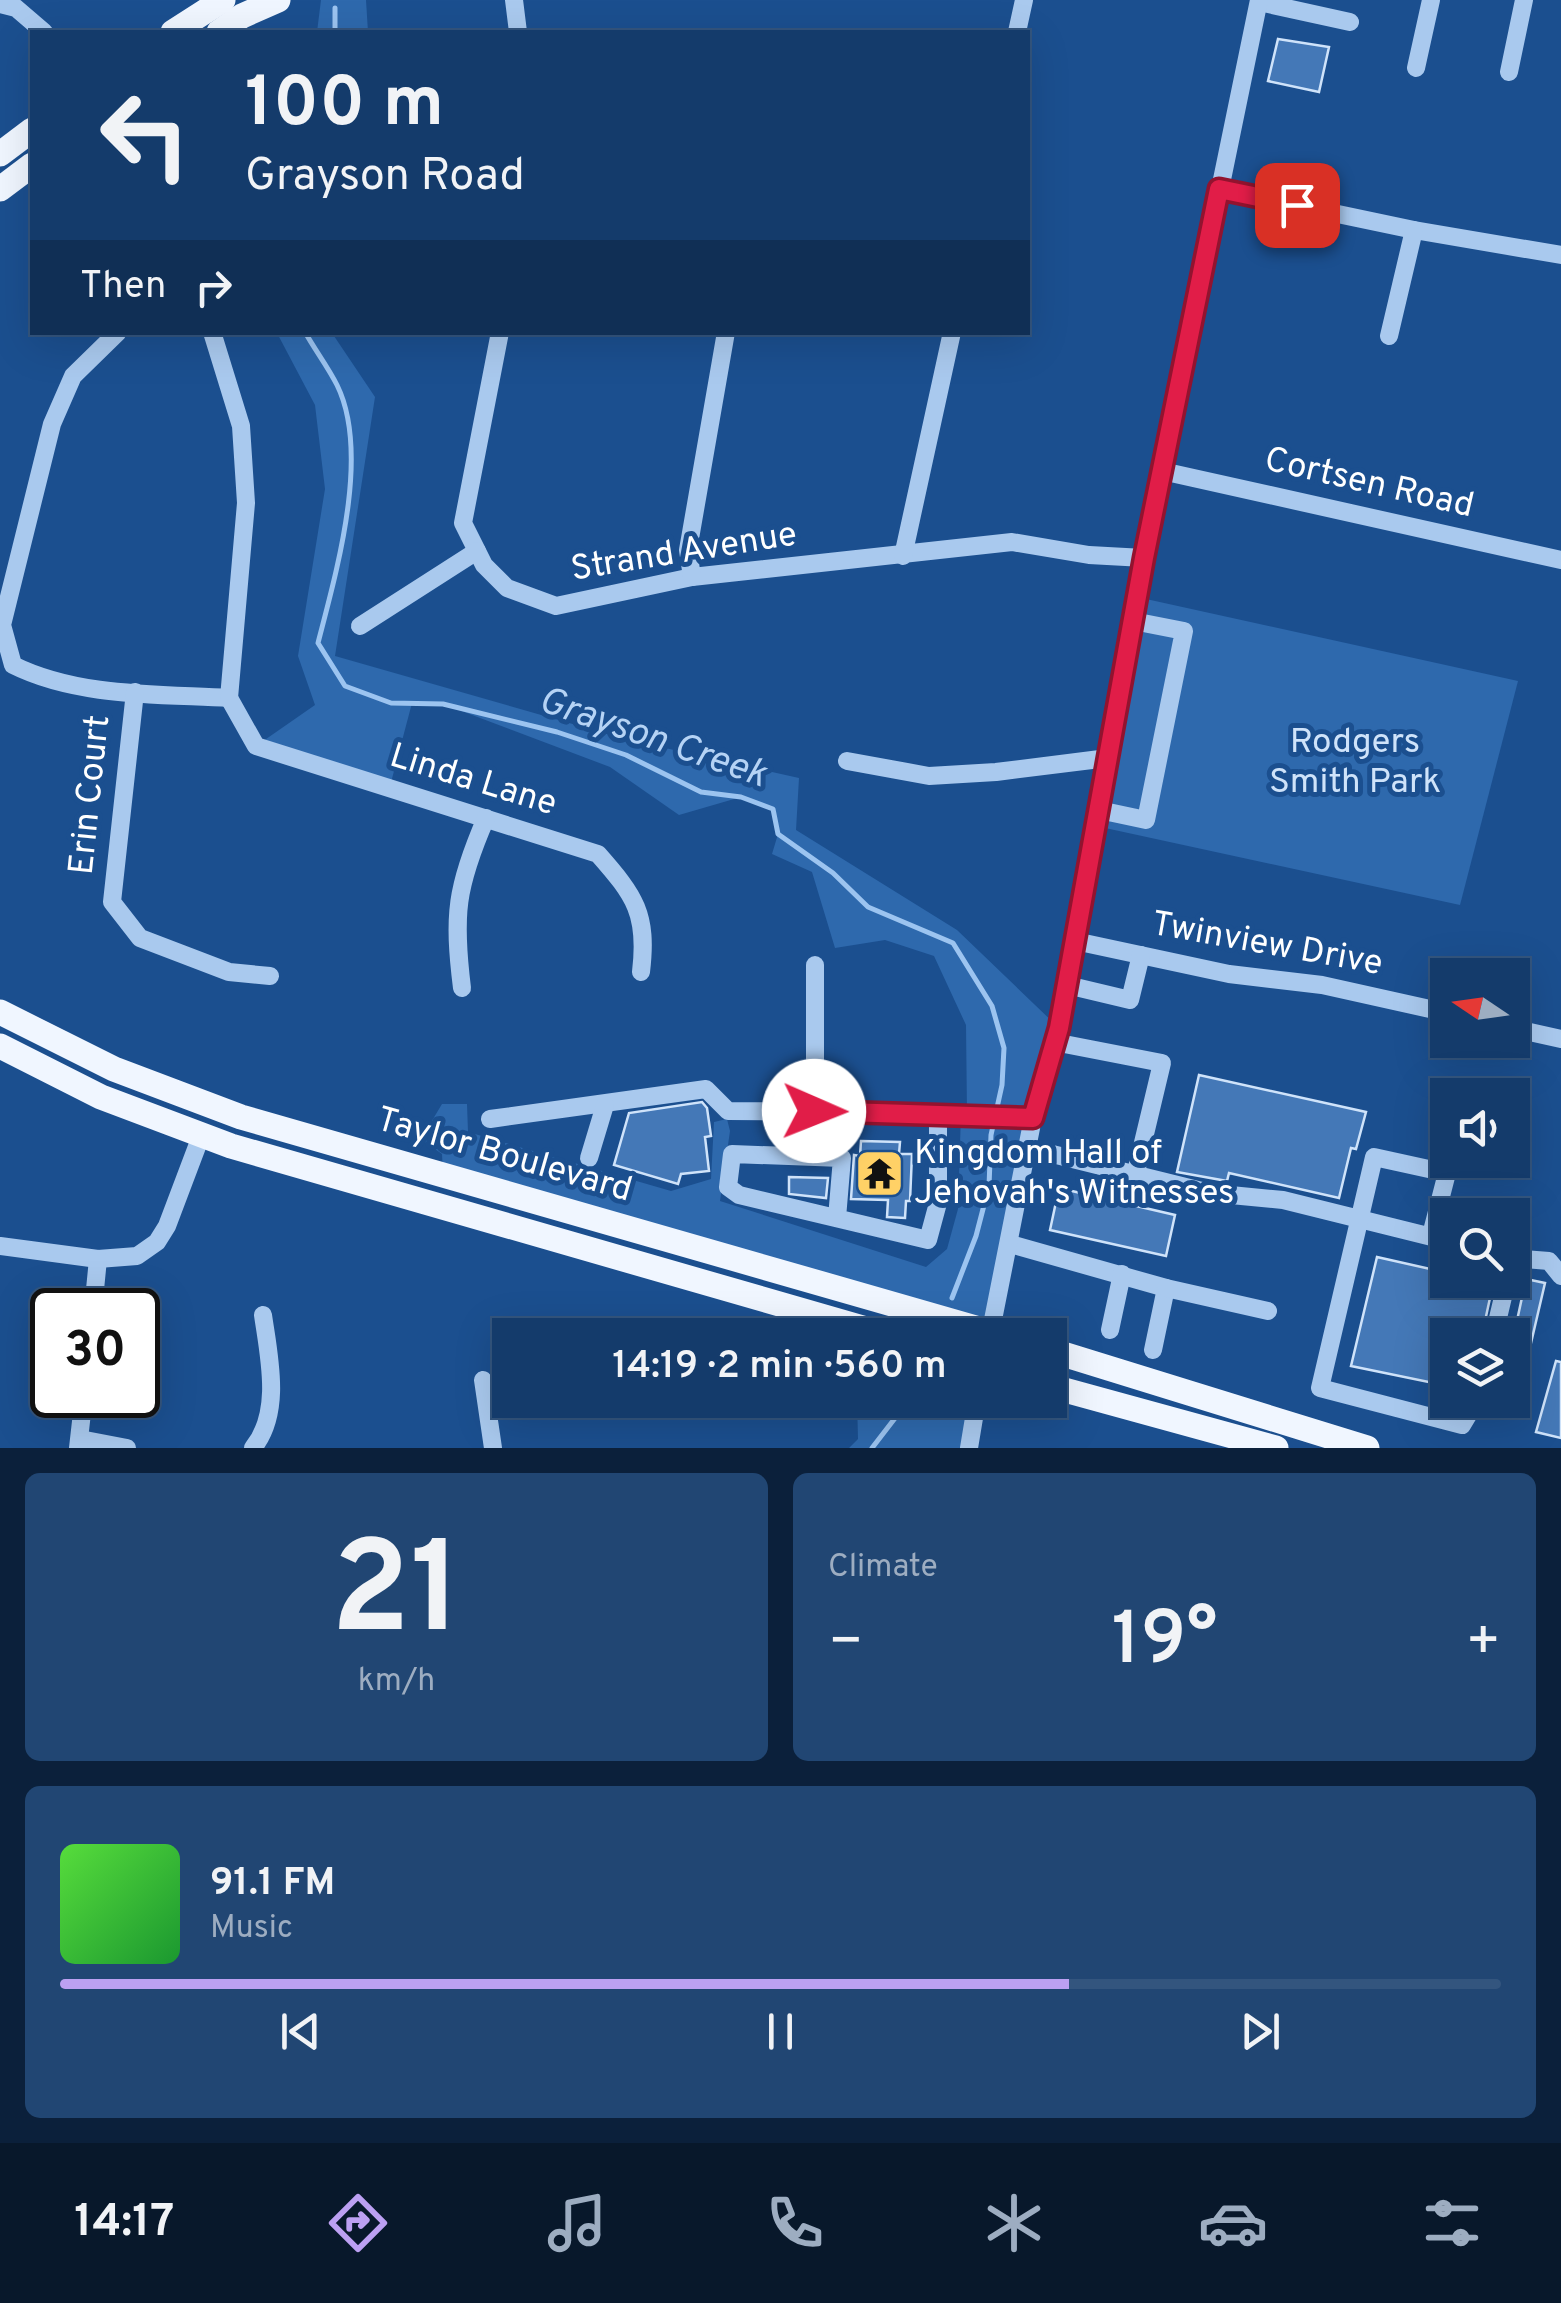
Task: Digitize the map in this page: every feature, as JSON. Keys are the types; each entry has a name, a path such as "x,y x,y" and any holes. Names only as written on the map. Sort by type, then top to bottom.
{"main road":[{"path":"177,30 223,0"},
{"path":"222,30 278,0"},
{"path":"0,154 30,132"},
{"path":"0,189 30,166"},
{"name":"Taylor Boulevard","path":"0,1012 114,1069 241,1117 938,1318"},
{"name":"Taylor Boulevard","path":"0,1046 101,1097 201,1136 829,1318"},
{"path":"1067,1355 1367,1448"},
{"path":"1067,1391 1276,1448"}],"street":[{"path":"514,0 518,30"},
{"path":"1017,30 1024,0"},
{"path":"1416,68 1431,0"},
{"path":"1509,72 1524,0"},
{"path":"997,1318 1028,1148 1023,1117 1054,1042 1067,985 1144,558 1259,1 1350,22"},
{"path":"0,4 16,8 42,30"},
{"path":"1219,189 1561,256"},
{"path":"1389,336 1414,230"},
{"path":"115,335 73,376 52,424 2,625 13,665 43,680 135,692 229,698 246,504 241,426 213,335"},
{"name":"Strand Avenue","path":"499,335 463,522 484,564 507,588 556,606 692,577 1012,542 1089,555 1144,558"},
{"path":"692,577 690,533 725,335"},
{"path":"903,556 951,335"},
{"name":"Cortsen Road","path":"1162,470 1561,560"},
{"path":"360,626 477,551"},
{"path":"1099,810 1146,820 1184,631 1133,621"},
{"name":"Erin Court","path":"135,692 112,902 140,938 229,972 270,976"},
{"name":"Linda Lane","path":"229,698 256,746 598,854 634,895 645,944 642,972"},
{"path":"847,761 929,776 1108,758"},
{"path":"462,988 455,914 469,857 486,818"},
{"name":"Twinview Drive","path":"1076,941 1230,974 1322,985 1430,1009"},
{"path":"1067,985 1130,1000 1141,955"},
{"path":"814,965 814,1111"},
{"path":"1530,1032 1561,1039"},
{"path":"1054,1042 1162,1064 1135,1176"},
{"path":"490,1119 706,1089 728,1111 1023,1117"},
{"path":"589,1158 605,1105"},
{"path":"838,1218 842,1158 732,1154 728,1187 739,1195 928,1240 938,1203 938,1113"},
{"path":"0,1246 98,1259 137,1256 156,1242 168,1226 201,1136"},
{"path":"1028,1148 1210,1193 1283,1200 1430,1236"},
{"path":"1430,1417 1320,1388 1374,1158 1448,1174 1445,1198"},
{"path":"1010,1244 1166,1288 1268,1311"},
{"path":"95,1288 98,1259"},
{"path":"1530,1259 1549,1261 1561,1276"},
{"path":"1110,1330 1122,1274"},
{"path":"1153,1350 1166,1288"},
{"path":"253,1448 270,1414 270,1364 264,1316"},
{"path":"483,1380 493,1448"},
{"path":"82,1418 79,1443 127,1448"},
{"path":"969,1448 974,1418"},
{"path":"1435,1418 1462,1425 1466,1418"}],"green space":[{"path":"321,0 366,0 368,30 317,30"},
{"path":"278,335 333,335 375,397 335,656 625,739 799,778 796,830 957,930 1059,1028 994,1318 942,1318 443,1175 442,1154 421,1139 442,1104 467,1104 468,1132 671,1191 711,1179 714,1122 727,1119 730,1131 720,1201 926,1267 947,1249 958,1209 961,1113 967,1113 966,1025 934,956 885,940 835,948 812,872 772,854 778,834 773,808 741,797 679,815 610,767 443,704 412,703 389,790 256,746 315,705 298,656 325,489 315,405"},
{"name":"Rodgers Smith Park","path":"1137,597 1518,681 1460,905 1096,826"},
{"path":"857,1418 974,1418 969,1448 849,1448 858,1439"}],"building":[{"path":"1278,39 1329,47 1319,92 1268,81"},
{"path":"1199,1075 1366,1112 1356,1149 1351,1148 1339,1198 1229,1173 1227,1181 1177,1172"},
{"path":"702,1102 707,1108 711,1136 705,1137 709,1171 681,1174 678,1184 614,1165 629,1113"},
{"name":"Kingdom Hall of Jehovah's Witnesses","path":"861,1141 900,1142 899,1154 912,1154 910,1201 906,1201 905,1218 887,1217 888,1200 851,1199 854,1155 860,1156"},
{"path":"789,1177 828,1178 826,1198 789,1194"},
{"path":"1059,1188 1175,1215 1166,1256 1050,1230"},
{"path":"1377,1257 1430,1269 1430,1298 1490,1298 1486,1318 1430,1318 1430,1382 1351,1366"},
{"path":"1530,1280 1545,1283 1531,1343 1530,1318 1518,1318 1522,1298 1530,1298"},
{"path":"1556,1361 1561,1362 1561,1438 1536,1432"}],"waterway":[{"name":"Grayson Creek","path":"335,8 335,30"},
{"name":"Grayson Creek","path":"307,335 337,385 347,413 351,445 347,514 318,643 345,686 391,703 443,704 557,732 626,755 701,792 741,797 773,809 778,834 833,873 868,907 953,943 992,1006 1004,1048 1002,1085 991,1135 989,1186 976,1236 952,1298"},
{"name":"Grayson Creek","path":"872,1448 895,1418"}],"place":[{"name":"Kingdom Hall of Jehovah's Witnesses","path":"879,1174"}],"route":[{"path":"814,1111 1033,1118 1059,1028 1144,558 1219,189 1297,205"}]}
